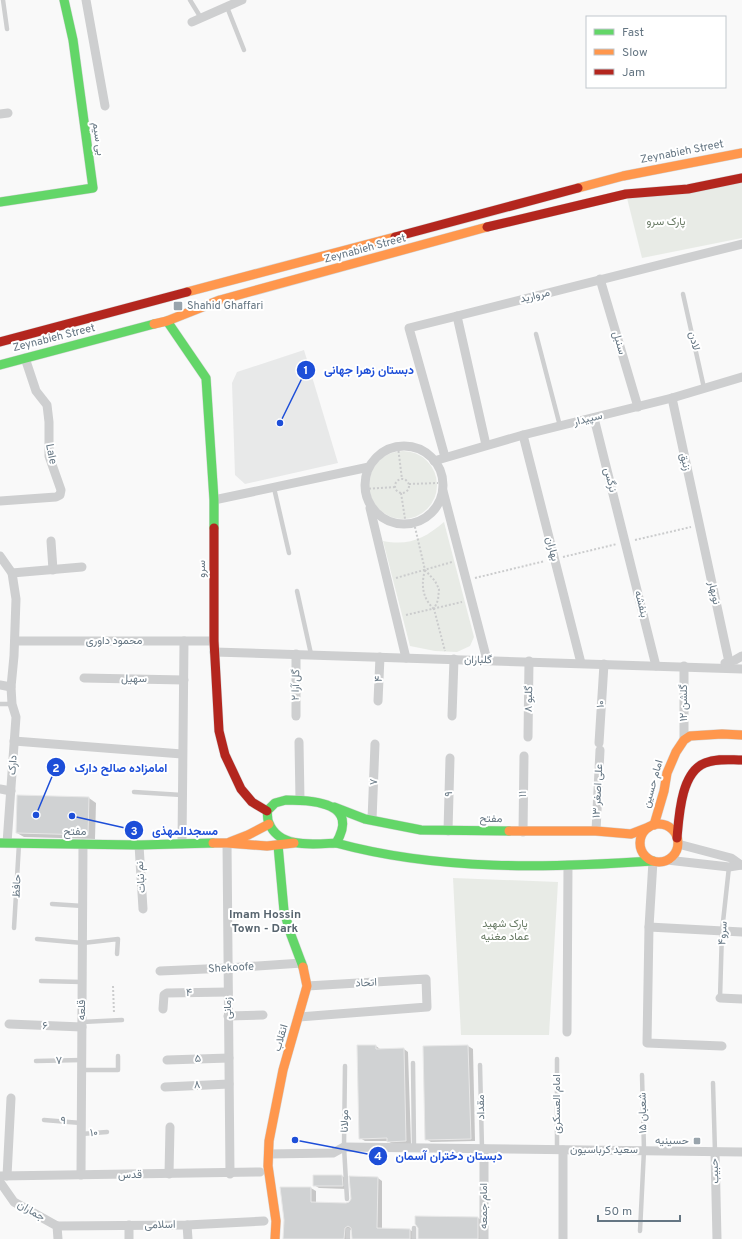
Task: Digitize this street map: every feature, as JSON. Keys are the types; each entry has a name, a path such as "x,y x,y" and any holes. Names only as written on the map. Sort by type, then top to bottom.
{"street":[{"name":"بی سیم","path":"0,202 93,188 73,40 64,0"},
{"path":"86,0 105,106"},
{"path":"197,20 242,0"},
{"name":"Zeynabieh Street","path":"0,342 623,176 742,153"},
{"name":"Zeynabieh Street","path":"0,364 167,321 220,300 496,225 626,194 688,190 742,178"},
{"name":"مروارید","path":"445,457 409,328 742,244"},
{"name":"سنبل","path":"600,279 638,407"},
{"path":"457,316 486,445"},
{"name":"سرو","path":"167,321 206,378 214,500 214,652 219,731 225,755 241,789 252,802 267,811"},
{"name":"Lale","path":"0,501 56,497 60,495 62,490 49,456 49,422 47,405 36,391 25,358"},
{"name":"سپیدار","path":"434,461 523,435 672,398 742,377"},
{"name":"زنبق","path":"672,398 699,525"},
{"name":"نرگس","path":"594,418 625,542"},
{"name":"بهاران","path":"523,435 581,663"},
{"path":"369,504 380,517 392,523 410,524 419,522 430,515 439,504 443,487 443,478 438,465 429,455 418,448 406,446 394,447 382,452 373,460 369,467 364,484 406,658"},
{"path":"214,500 369,467"},
{"path":"443,487 487,660"},
{"name":"نوبهار","path":"699,525 729,662"},
{"path":"51,541 53,570"},
{"name":"بنفشه","path":"625,542 656,666"},
{"name":"دارک","path":"0,556 12,573 16,599 15,641 11,687 12,704 16,717 10,791 3,843"},
{"path":"12,573 82,567"},
{"name":"محمود داوری","path":"15,641 214,641"},
{"path":"182,844 184,641"},
{"name":"گلباران","path":"214,652 742,669"},
{"name":"گل آرا ۲","path":"296,654 296,716"},
{"path":"708,668 729,662 742,656"},
{"name":"۴","path":"378,701 380,657"},
{"path":"452,716 454,659"},
{"name":"گلبو ۸","path":"528,736 529,661"},
{"name":"۱۰","path":"600,747 604,664"},
{"name":"گلشن ۱۲","path":"684,666 684,740"},
{"name":"سهیل","path":"84,678 184,680"},
{"path":"0,686 11,687"},
{"path":"684,740 690,736 722,734 742,735"},
{"name":"امام حسین","path":"651,826 664,791 667,773 676,752 684,740"},
{"path":"14,741 182,754"},
{"path":"300,742 300,800"},
{"name":"۷","path":"372,820 375,744"},
{"name":"علی اصغر ۱۳","path":"596,831 600,747"},
{"name":"۱۱","path":"523,832 524,756"},
{"name":"۹","path":"448,830 450,758"},
{"path":"667,860 674,854 682,799 689,778 699,766 714,761 742,760"},
{"path":"0,788 10,791"},
{"path":"336,843 342,834 344,826 343,819 334,807 311,800 286,800 275,802 267,811 269,824 276,834 284,840 294,843 336,843 362,851 414,859 462,864 568,865 657,862 667,860 729,867 742,865"},
{"name":"مفتح","path":"334,807 365,819 421,830 523,832 596,831 631,834 651,826"},
{"path":"227,843 248,835 269,824"},
{"path":"653,861 644,855 640,845 642,835 651,826 665,825 674,832 677,841"},
{"path":"677,841 731,858 742,865"},
{"name":"مفتح","path":"3,843 139,845 227,843 268,846 294,843"},
{"name":"زمانی","path":"227,843 230,1174"},
{"name":"قلعه","path":"81,1175 83,844"},
{"name":"نم نبات","path":"139,845 143,909"},
{"name":"انقلاب","path":"275,1239 276,1221 268,1166 269,1141 283,1070 307,986 302,963 291,935 284,911 278,845"},
{"path":"653,861 649,927 647,1043 722,1046"},
{"path":"567,1032 568,865"},
{"path":"649,927 742,932"},
{"name":"Shekoofe","path":"160,971 302,963"},
{"name":"اتحاد","path":"299,1017 427,1006 426,979 307,986"},
{"name":"۴","path":"163,1009 164,995 167,993 228,992"},
{"path":"720,998 742,999"},
{"path":"228,1016 263,1015"},
{"name":"۶","path":"9,1024 82,1024"},
{"name":"۵","path":"167,1060 228,1058"},
{"name":"۸","path":"165,1087 229,1084"},
{"path":"2,1178 11,1098"},
{"path":"169,1174 170,1128"},
{"name":"سعید کرباسیون","path":"268,1154 333,1153 344,1147 742,1152"},
{"name":"امام جمعه","path":"483,1149 484,1239"},
{"name":"سعید کرباسیون","path":"560,1150 563,1239"},
{"name":"حبیب","path":"715,1152 718,1239"},
{"name":"قدس","path":"2,1178 81,1175 230,1174 260,1172"},
{"name":"جماران","path":"2,1178 14,1202 57,1226 58,1239"},
{"name":"اسلامی","path":"57,1226 187,1225 264,1221"},
{"path":"129,1225 129,1239"},
{"path":"187,1225 188,1239"}],"lane":[{"path":"3,0 8,30"},
{"path":"190,0 197,20"},
{"path":"227,7 244,50"},
{"name":"لادن","path":"683,294 704,388"},
{"path":"536,334 560,426"},
{"path":"274,488 289,553"},
{"path":"297,591 312,654"},
{"path":"0,704 12,704"},
{"path":"134,792 182,795"},
{"name":"حافظ","path":"14,928 19,844"},
{"name":"سرو۴","path":"720,998 722,931 729,867"},
{"path":"52,904 83,906"},
{"path":"37,939 83,943 118,939 117,954"},
{"path":"42,981 82,982"},
{"path":"82,1024 122,1020"},
{"path":"82,1065 118,1070 118,1056"},
{"name":"امام العسکری","path":"556,1059 560,1150"},
{"name":"۷","path":"36,1062 82,1065"},
{"path":"413,1063 414,1147"},
{"name":"مقداد","path":"480,1065 483,1149"},
{"name":"مولانا","path":"345,1066 344,1147 347,1199"},
{"name":"۱۵ شعبان","path":"640,1230 644,1150 642,1075"},
{"path":"713,1083 715,1152"},
{"name":"۹","path":"44,1120 81,1122"},
{"name":"۱۰","path":"81,1134 107,1132"},
{"path":"414,1228 414,1239"},
{"path":"348,1230 348,1239"}],"path":[{"path":"398,447 402,479"},
{"path":"395,487 397,480 402,479 406,480 409,484 443,487"},
{"path":"401,493 407,491 409,484"},
{"path":"365,489 395,487"},
{"path":"395,487 397,491 401,493 425,570 423,589 426,599 434,609 445,651"},
{"path":"466,580 699,525"},
{"path":"393,579 454,561"},
{"path":"425,570 435,581 439,589 438,600 434,609"},
{"path":"402,616 465,601"},
{"path":"113,986 114,1020"}],"shaded area":[{"path":"304,350 338,463 245,484 235,475 232,383 237,372"}],"green space":[{"name":"پارک سرو","path":"742,178 742,238 642,258 626,194"},
{"path":"403,451 416,454 427,461 434,472 437,485 434,498 427,509 416,516 403,519 390,516 379,509 372,498 369,485 372,472 379,461 390,454"},
{"path":"444,522 474,637 470,646 457,652 435,651 410,646 383,541 401,543 416,540 430,533"},
{"name":"پارک شهید عماد مغنیه","path":"453,878 558,882 549,1035 461,1035"}],"building":[{"path":"17,795 89,797 88,835 16,833"},
{"path":"357,1045 376,1045 376,1049 404,1048 406,1141 387,1142 387,1138 359,1139"},
{"path":"468,1045 471,1139 425,1140 423,1046"},
{"path":"313,1175 342,1175 343,1186 313,1186"},
{"path":"349,1176 378,1177 377,1228 410,1229 410,1239 352,1239 351,1228 348,1226 345,1228 344,1239 283,1239 284,1220 280,1187 311,1187 311,1202 346,1203 351,1199"},
{"path":"415,1216 478,1217 478,1239 418,1239 418,1228 415,1224"}],"traffic: fast":[{"path":"0,202 93,188 73,40 64,0"},
{"path":"167,321 206,378 214,500 214,528"},
{"path":"0,365 154,324"},
{"path":"286,800 320,803 330,806 338,812 342,819 342,830 336,843 298,843 289,841 274,831 269,823 267,811 275,803 286,800"},
{"path":"334,807 365,819 421,830 509,831"},
{"path":"0,843 139,845 213,843"},
{"path":"336,843 414,859 454,863 534,866 653,861"},
{"path":"278,845 284,911 303,967"}],"traffic: slow":[{"path":"578,188 623,176 742,153"},
{"path":"154,324 167,321 220,300 487,227"},
{"path":"187,292 395,237"},
{"path":"654,825 664,791 667,773 676,752 684,740 690,736 722,734 742,735"},
{"path":"230,842 269,824"},
{"path":"659,824 672,830 678,843 672,856 659,862 646,856 640,843 646,830 659,824"},
{"path":"509,831 596,831 631,834 649,827"},
{"path":"213,843 267,846 294,843"},
{"path":"275,1239 276,1221 268,1166 269,1141 283,1070 307,986 303,967"}],"traffic: jam":[{"path":"487,227 626,194 688,189 742,178"},
{"path":"395,237 578,188"},
{"path":"0,342 187,292"},
{"path":"214,528 214,641 219,731 225,755 241,789 252,802 267,811"},
{"path":"677,838 680,807 686,785 691,775 697,768 714,760 742,760"}],"place":[{"name":"Shahid Ghaffari","path":"178,306"},
{"name":"دبستان زهرا جهانی","path":"280,423"},
{"name":"امامزاده صالح دارک","path":"36,815"},
{"name":"مسجدالمهذی","path":"72,816"},
{"name":"دبستان دختران آسمان","path":"295,1140"},
{"name":"حسینیه","path":"697,1141"}],"district":[{"name":"Imam Hossin Town - Dark","path":"265,922"}]}
